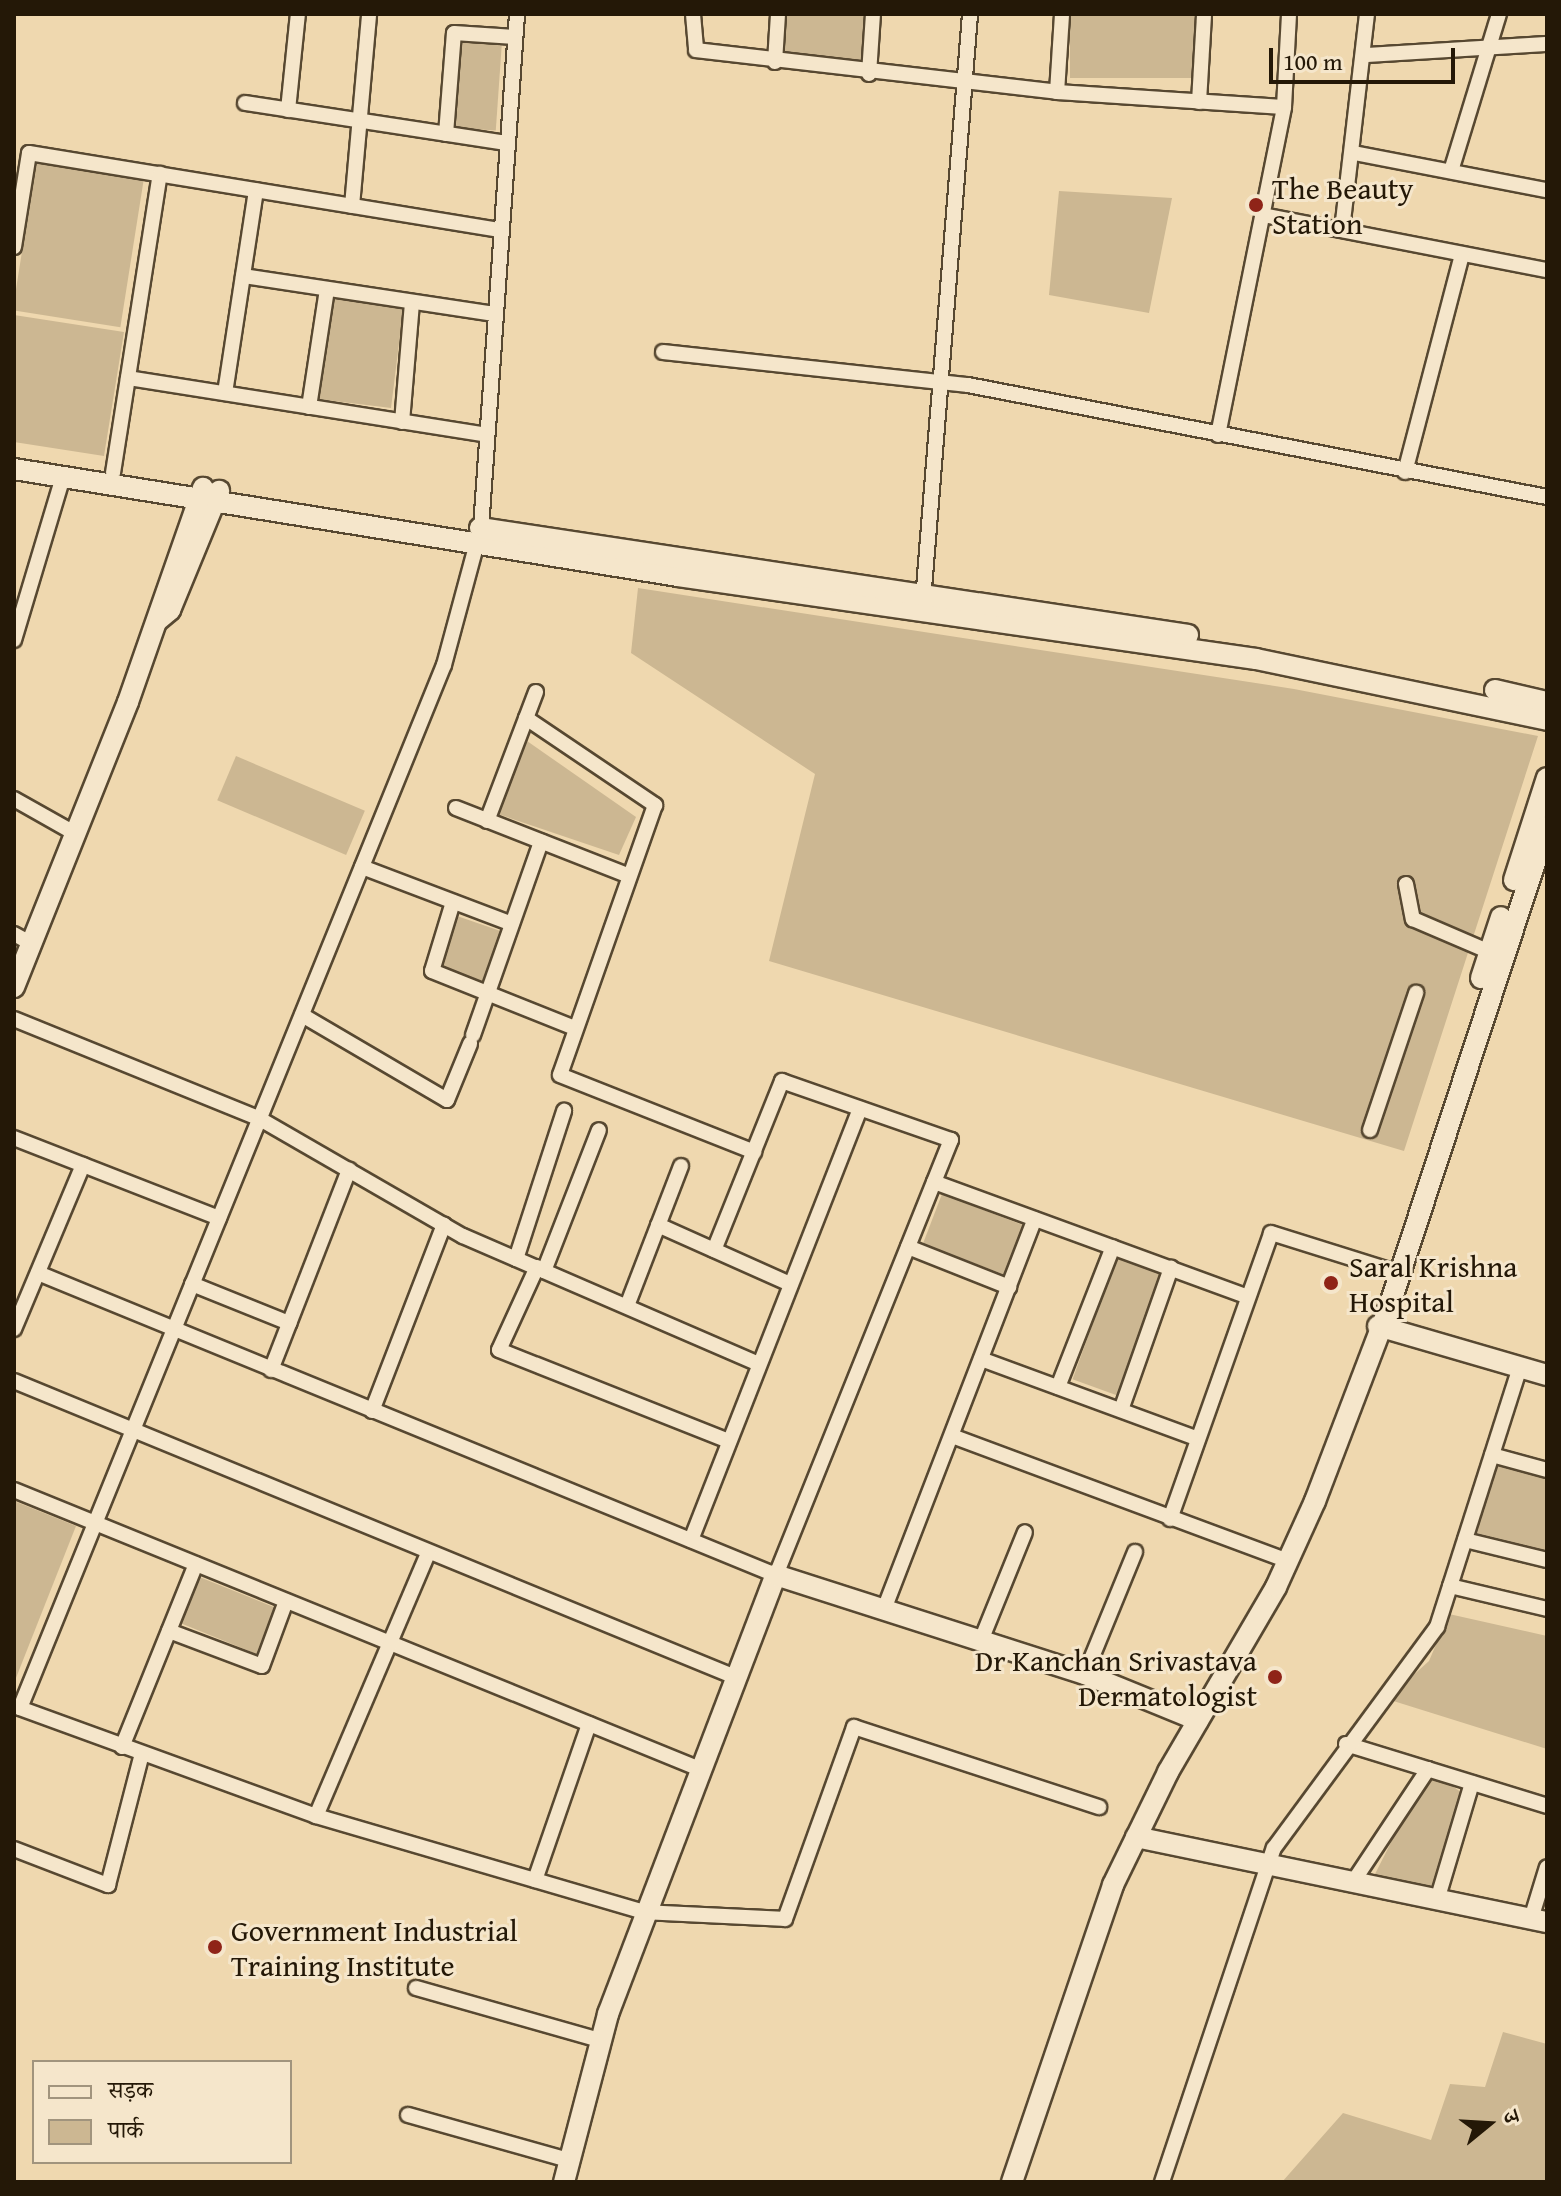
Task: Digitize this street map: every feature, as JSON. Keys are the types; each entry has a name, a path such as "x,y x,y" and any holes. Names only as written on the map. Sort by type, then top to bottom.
{"street":[{"path":"288,110 298,14"},
{"path":"352,206 369,14"},
{"path":"517,14 499,230 480,535 444,665 17,1707 316,1816 644,1912 785,1919 854,1727 1099,1807"},
{"path":"693,14 696,50 869,74 965,80 1057,92 1284,107"},
{"path":"775,62 778,14"},
{"path":"869,74 873,14"},
{"path":"923,602 970,14"},
{"path":"1057,92 1062,14"},
{"path":"1199,102 1204,14"},
{"path":"1218,435 1284,107 1289,14"},
{"path":"1342,230 1366,55 1367,14"},
{"path":"1451,171 1499,14"},
{"path":"446,134 454,33 515,37"},
{"path":"1366,55 1547,44"},
{"path":"245,103 506,143"},
{"path":"14,247 18,193 29,153 499,230"},
{"path":"1354,153 1547,190"},
{"path":"113,473 160,174"},
{"path":"225,393 256,190"},
{"path":"1263,215 1547,270"},
{"path":"1405,472 1462,254"},
{"path":"243,276 494,314"},
{"path":"309,407 327,289"},
{"path":"402,422 412,302"},
{"path":"663,352 941,382 1547,497"},
{"path":"128,378 487,435"},
{"path":"14,456 113,473 209,495"},
{"path":"14,469 209,495 923,602 1298,653 1547,702"},
{"path":"14,640 21,606 63,477"},
{"path":"14,987 23,939 78,835 158,620 170,610 209,495"},
{"path":"923,602 1256,659 1547,720"},
{"path":"487,821 536,692"},
{"path":"526,718 654,802 572,1027 563,1078 754,1152"},
{"path":"1012,2182 1061,2020 1136,1837 1288,1561 1378,1326 1527,863 1547,778"},
{"path":"14,799 78,835"},
{"path":"456,808 627,875"},
{"path":"1378,1326 1389,1270 1490,952 1527,863 1547,826"},
{"path":"302,1015 447,1100 541,842"},
{"path":"362,867 512,924"},
{"path":"1406,884 1413,919 1490,952"},
{"path":"453,902 431,968 487,996 572,1027"},
{"path":"1370,1130 1416,993"},
{"path":"14,1019 260,1119 444,1224 516,1259 759,1364"},
{"path":"564,2182 600,2040 644,1912 951,1140 782,1081 714,1250"},
{"path":"691,1540 860,1109"},
{"path":"516,1259 564,1111"},
{"path":"599,1130 540,1269 499,1350 729,1441"},
{"path":"14,1138 219,1218"},
{"path":"14,1329 83,1165"},
{"path":"627,1306 681,1166"},
{"path":"271,1370 349,1170"},
{"path":"934,1182 1248,1297"},
{"path":"883,1612 1035,1219"},
{"path":"372,1411 444,1224"},
{"path":"658,1225 790,1284"},
{"path":"1170,1519 1271,1233 1389,1270"},
{"path":"908,1247 1009,1287"},
{"path":"1058,1387 1113,1247"},
{"path":"1121,1410 1171,1268"},
{"path":"38,1273 776,1575 883,1612 982,1638 1085,1674 1198,1720"},
{"path":"192,1284 289,1323"},
{"path":"1378,1326 1547,1375"},
{"path":"981,1359 1198,1439"},
{"path":"1162,2182 1270,1862 1382,1691 1418,1659 1450,1586 1520,1367"},
{"path":"14,1381 735,1677"},
{"path":"952,1436 1288,1561"},
{"path":"1492,1455 1547,1470"},
{"path":"14,1490 700,1769"},
{"path":"982,1638 1025,1532"},
{"path":"1465,1540 1547,1560"},
{"path":"1085,1674 1135,1552"},
{"path":"316,1816 393,1644 428,1553"},
{"path":"122,1747 196,1564"},
{"path":"1450,1586 1547,1609"},
{"path":"169,1631 262,1666 286,1601"},
{"path":"535,1880 589,1724"},
{"path":"1346,1744 1547,1806"},
{"path":"14,1849 108,1885 142,1754"},
{"path":"1355,1879 1428,1769"},
{"path":"1438,1897 1472,1783"},
{"path":"1136,1837 1355,1879 1539,1920 1547,1867"},
{"path":"416,1988 600,2040"},
{"path":"408,2115 568,2160"}],"green space":[{"path":"785,14 865,14 862,61 782,53"},
{"path":"1070,14 1196,14 1196,78 1070,78"},
{"path":"462,40 502,43 496,131 456,128"},
{"path":"36,163 144,180 120,327 14,310"},
{"path":"1059,191 1172,198 1149,313 1049,295"},
{"path":"332,298 403,307 391,408 320,399"},
{"path":"14,315 124,332 104,456 14,442"},
{"path":"638,588 1294,689 1538,736 1404,1151 769,961 815,774 631,653"},
{"path":"527,741 636,817 619,855 498,814"},
{"path":"236,756 365,811 346,855 217,800"},
{"path":"457,916 500,931 483,983 439,968"},
{"path":"942,1194 1024,1226 1005,1275 923,1243"},
{"path":"1117,1257 1161,1273 1117,1395 1073,1379"},
{"path":"1493,1463 1547,1479 1547,1554 1474,1534"},
{"path":"14,1501 76,1526 14,1683"},
{"path":"197,1576 275,1607 256,1654 178,1622"},
{"path":"1449,1614 1547,1636 1547,1749 1387,1699 1429,1661"},
{"path":"1428,1769 1468,1797 1438,1897 1371,1882"},
{"path":"1503,2032 1547,2044 1547,2182 1282,2182 1343,2113 1431,2140 1450,2084 1485,2087"}],"place":[{"name":"The Beauty Station","path":"1256,205"},
{"name":"Saral Krishna Hospital","path":"1331,1283"},
{"name":"Dr Kanchan Srivastava Dermatologist","path":"1275,1677"},
{"name":"Government Industrial Training Institute","path":"215,1947"}]}
